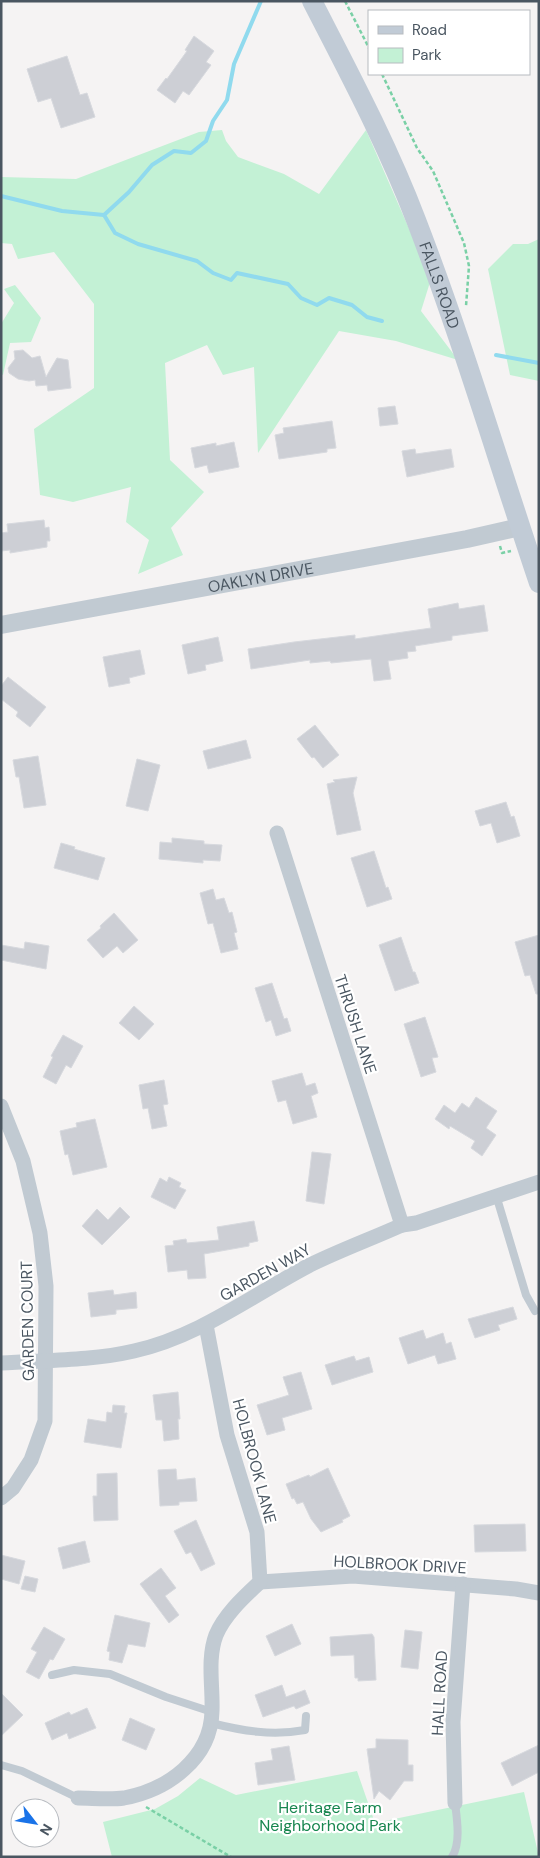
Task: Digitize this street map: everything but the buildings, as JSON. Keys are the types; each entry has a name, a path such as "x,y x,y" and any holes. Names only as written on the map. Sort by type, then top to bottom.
{"main road":[{"name":"FALLS ROAD","path":"312,1 381,136 416,220 467,361 539,583"}],"street":[{"name":"OAKLYN DRIVE","path":"1,625 467,539 520,527"},
{"name":"THRUSH LANE","path":"277,833 402,1225"},
{"name":"GARDEN COURT","path":"1,1106 23,1161 40,1233 46,1286 45,1421 31,1460 13,1488 1,1498"},
{"name":"GARDEN WAY","path":"1,1363 100,1357 134,1351 166,1342 206,1325 308,1266 402,1225 416,1223 539,1182"},
{"name":"HOLBROOK LANE","path":"206,1325 227,1434 257,1532 260,1582"},
{"name":"HOLBROOK DRIVE","path":"260,1582 353,1576 539,1592"},
{"path":"78,1798 122,1798 143,1792 175,1778 191,1763 204,1745 212,1718 211,1664 216,1635 236,1604 260,1582"},
{"name":"HALL ROAD","path":"455,1803 452,1722 463,1584"}],"lane":[{"path":"496,1195 526,1295 535,1311"},
{"path":"52,1675 74,1670 110,1674 245,1731 283,1734 305,1730 306,1716"},
{"path":"1,1765 22,1771 78,1798"},
{"path":"452,1857 455,1853 457,1832 455,1803"}],"path":[{"path":"345,1 368,46"},
{"path":"382,75 417,148 433,171 464,243 470,266 466,309"},
{"path":"128,1796 231,1857"}],"green space":[{"path":"222,130 226,141 238,157 284,174 319,194 366,130 431,279 421,311 458,360 396,341 339,331 258,453 254,367 223,375 207,345 165,363 170,460 204,492 171,528 183,555 138,574 149,540 126,522 131,487 73,502 40,495 34,429 94,388 94,304 54,252 18,259 12,244 1,243 1,177 76,179 199,132"},
{"path":"539,239 539,381 510,375 488,269 513,244 528,244"},
{"path":"15,285 41,318 31,342 10,343 3,375 1,374 1,324 14,303 4,289"},
{"name":"Heritage Farm Neighborhood Park","path":"357,1771 375,1823 524,1792 539,1857 112,1857 103,1822 155,1809 178,1796 200,1778 236,1795"}],"waterway":[{"path":"1,196 62,211 104,215 129,192 152,165 174,151 191,153 206,141 213,121 227,100 234,64 261,1"},
{"path":"104,215 115,233 138,244 197,261 213,273 231,280 237,273 288,284 301,298 317,305 329,298 352,305 367,317 382,321"},
{"path":"496,355 539,363"}]}
